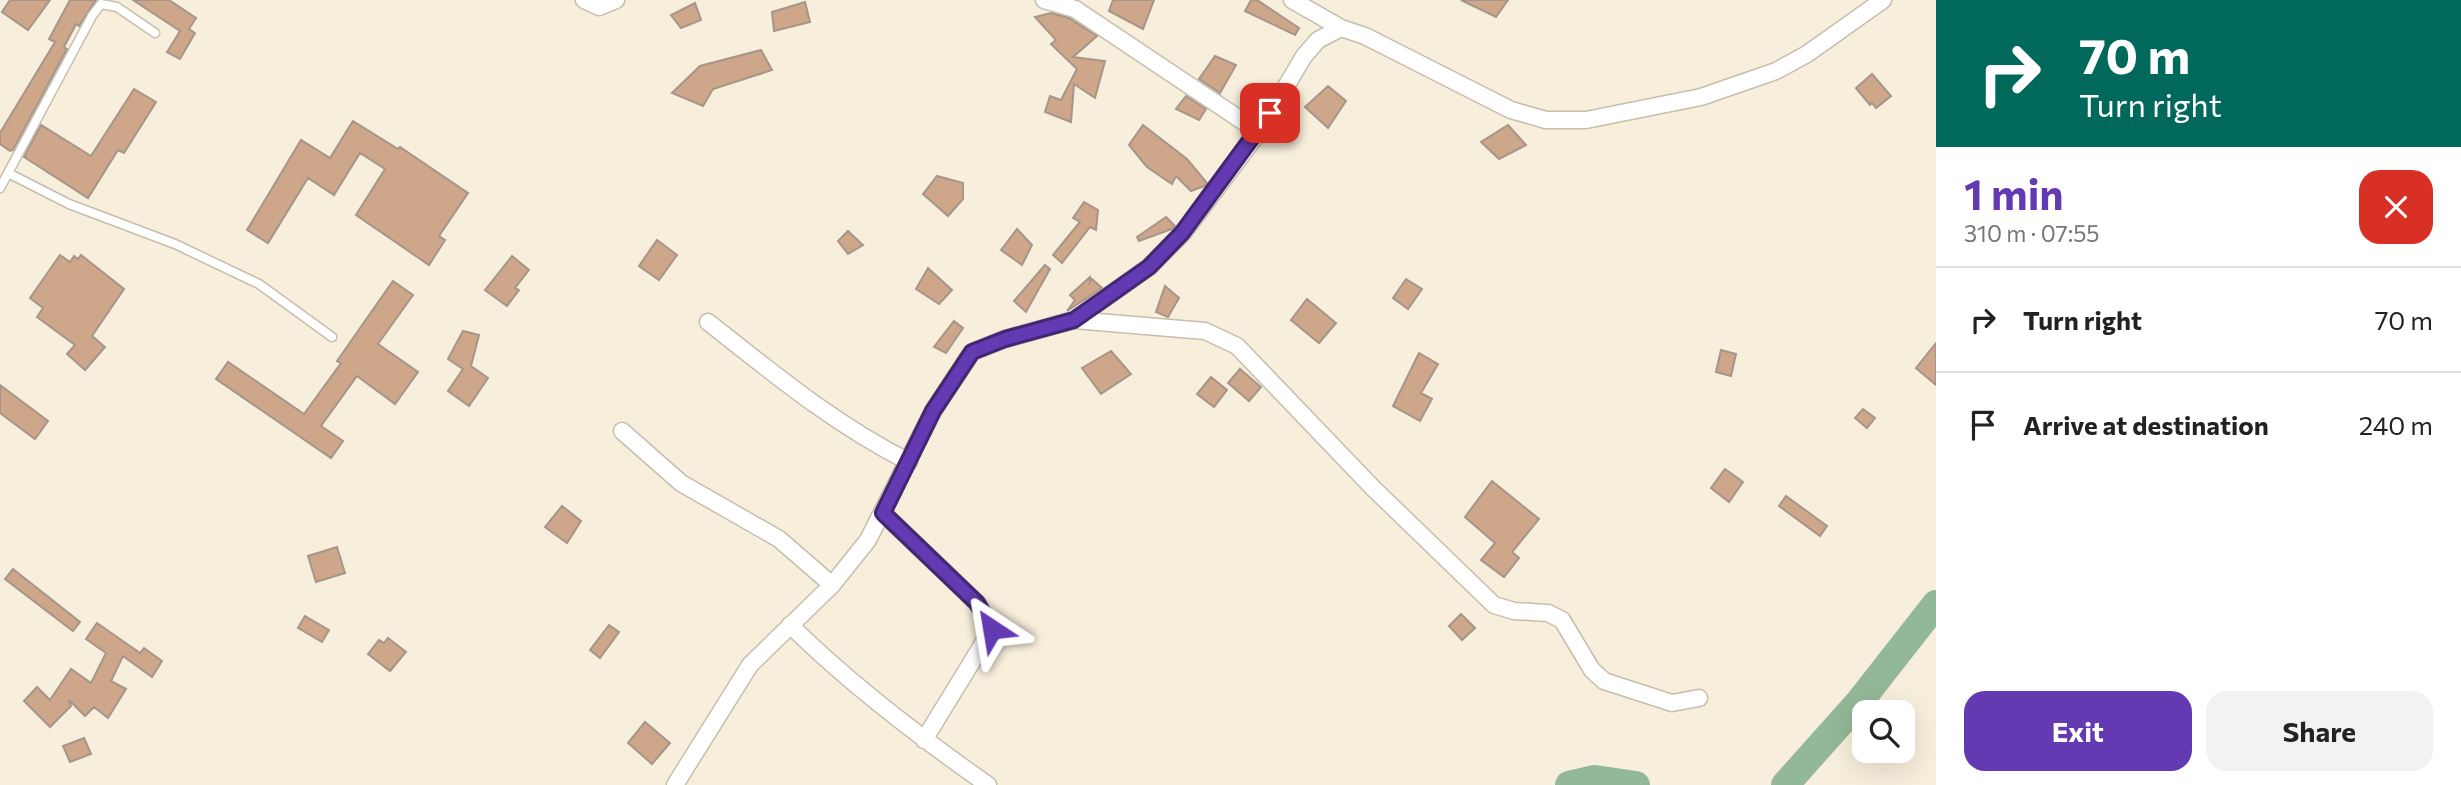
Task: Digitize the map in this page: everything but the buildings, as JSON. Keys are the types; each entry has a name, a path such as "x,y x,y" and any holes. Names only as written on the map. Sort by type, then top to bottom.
{"street":[{"path":"584,0 599,7 616,0"},
{"path":"1044,0 1075,9 1259,132"},
{"path":"1293,0 1341,28 1365,36 1511,110 1546,120 1586,120 1701,97 1766,75 1807,54 1884,0"},
{"path":"675,785 745,672 789,625 832,585 869,540 933,411 972,352 1005,339 1074,320 1149,267 1182,233 1259,132 1304,56 1318,40 1341,28"},
{"path":"1074,320 1205,331 1237,346 1372,487 1494,605 1514,611 1548,613 1562,620 1592,670 1604,681 1672,703 1699,698"},
{"path":"708,322 815,407 866,440 909,461"},
{"path":"622,431 681,483 779,539 832,585"},
{"path":"883,513 977,603 992,629 924,740"},
{"path":"789,625 833,668 924,740 988,785"}],"lane":[{"path":"0,188 92,16 101,4 117,8 155,33"},
{"path":"8,173 69,204 175,244 259,284 331,337"}],"waterway":[{"path":"1785,785 1860,701 1936,604"},
{"path":"1569,785 1595,779 1636,785"}],"route":[{"path":"992,629 990,620 977,603 883,513 933,411 972,352 1005,339 1074,320 1149,267 1182,233 1259,132 1270,113"}]}
